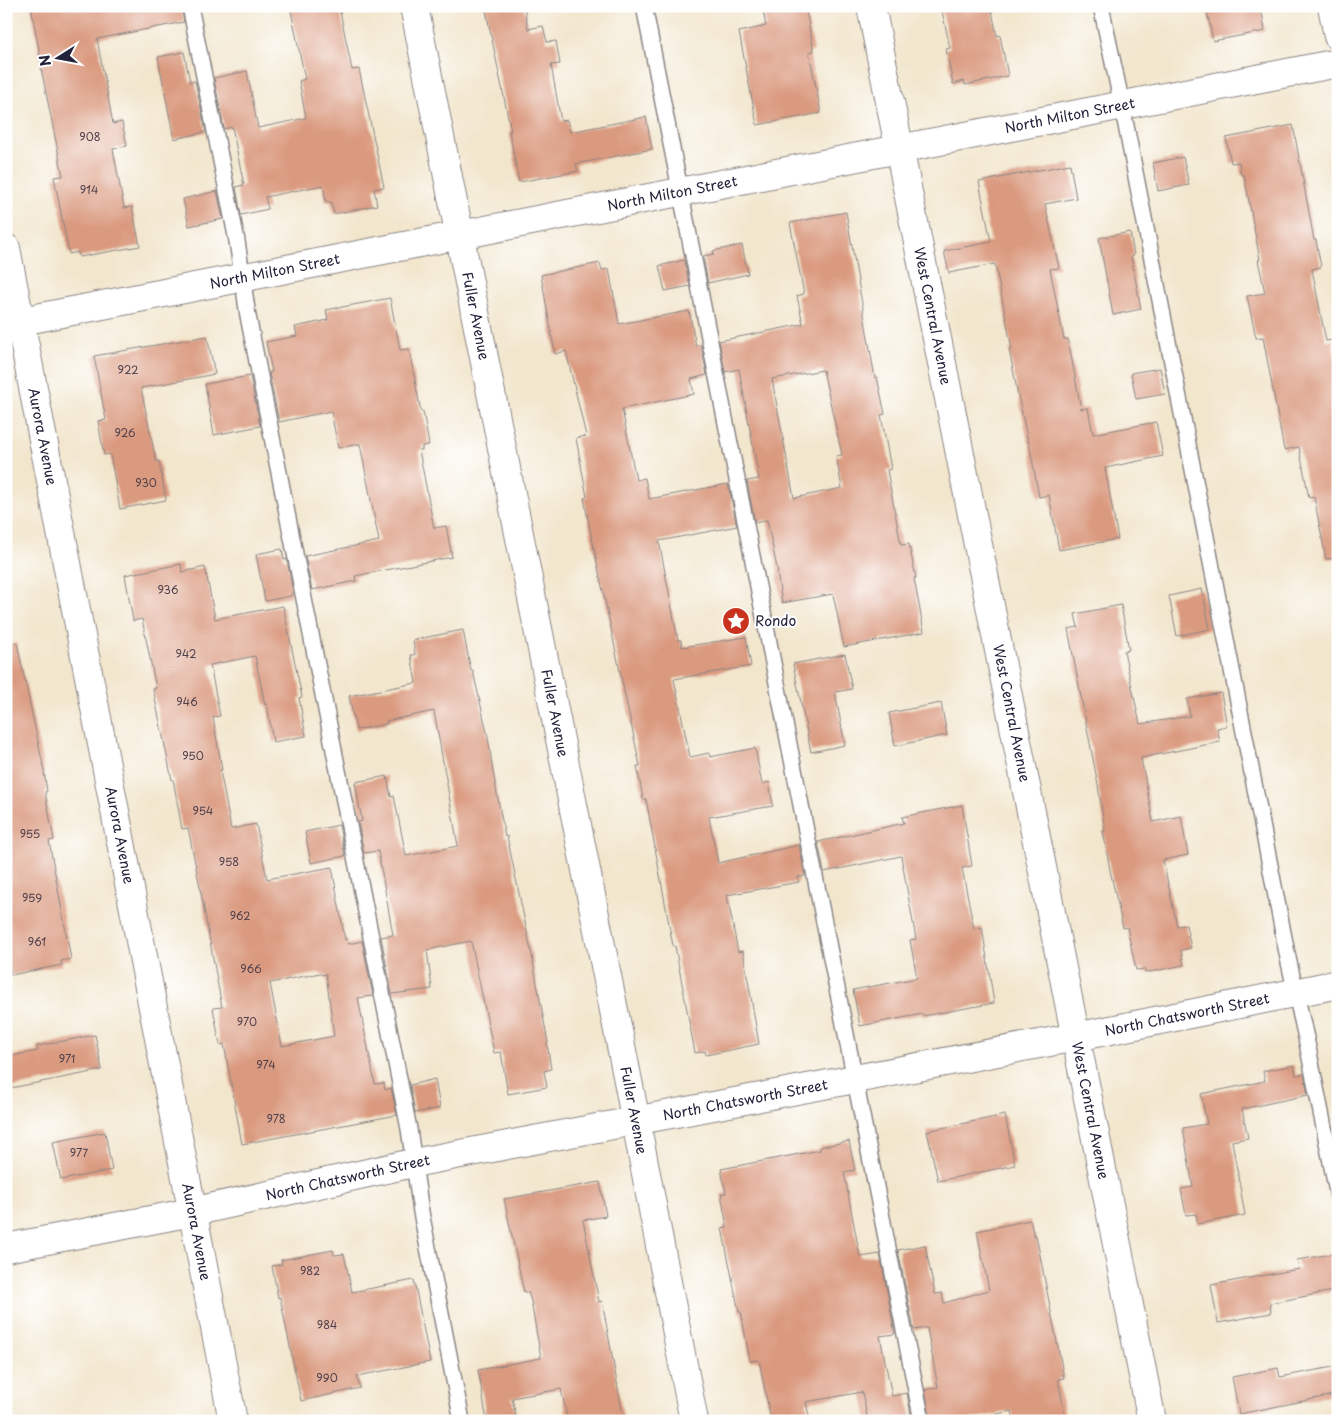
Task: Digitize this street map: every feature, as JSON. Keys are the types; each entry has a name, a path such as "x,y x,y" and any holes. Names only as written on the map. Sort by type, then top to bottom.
{"street":[{"name":"Fuller Avenue","path":"414,6 694,1421"},
{"name":"West Central Avenue","path":"871,6 1152,1421"},
{"path":"1332,6 1338,36"},
{"name":"North Milton Street","path":"13,323 1338,63"},
{"name":"Aurora Avenue","path":"6,248 13,323 233,1421"},
{"name":"North Chatsworth Street","path":"6,1248 192,1212 413,1163 1076,1037 1338,984"}],"lane":[{"path":"190,6 405,1109 421,1212 462,1421"},
{"path":"644,6 922,1421"},
{"path":"1102,6 1288,958 1338,1197"}],"building":[{"path":"31,6 181,6 184,22 97,39 113,124 122,122 127,146 113,149 124,208 132,207 140,246 79,257 78,252 69,254 54,177 63,176 41,68"},
{"path":"290,6 339,6 352,70 359,69 384,187 374,189 377,205 334,214 331,202 326,202 323,185 265,197 268,209 241,215 236,187 244,185 232,127 224,129 214,78 247,71 258,128 306,118 299,81 305,79"},
{"path":"485,6 524,6 528,29 543,26 547,42 556,41 560,64 551,65 561,121 567,120 570,132 646,117 652,149 576,164 578,171 519,182 509,131 511,131"},
{"path":"762,6 805,6 814,51 809,52 821,113 757,125 739,32 766,26"},
{"path":"941,6 991,6 997,36 1000,35 1008,76 965,85 964,81 953,84 946,49 950,48"},
{"path":"1206,6 1261,6 1265,31 1213,41"},
{"path":"184,52 190,82 195,81 206,132 174,139 158,57"},
{"path":"1293,125 1314,240 1316,240 1321,267 1312,269 1326,341 1332,340 1338,371 1338,558 1326,559 1314,497 1309,498 1299,447 1284,450 1263,337 1256,338 1247,296 1265,293 1258,260 1260,260 1244,175 1241,175 1239,162 1231,163 1226,138"},
{"path":"1183,157 1189,185 1158,191 1153,163"},
{"path":"1070,164 1076,198 1045,204 1059,268 1050,269 1064,339 1068,339 1081,409 1088,408 1093,434 1156,422 1163,456 1105,468 1118,539 1059,550 1049,495 1039,497 1009,349 1012,349 995,264 949,273 944,251 991,242 979,182"},
{"path":"217,191 223,219 189,226 183,199"},
{"path":"846,212 875,378 877,377 885,414 881,415 891,469 887,470 901,545 909,544 924,632 844,647 833,594 782,603 767,520 755,523 747,481 759,479 739,369 725,372 719,341 803,324 797,296 804,294 790,223","holes":["823,370 842,455 836,456 842,488 794,498 772,379"]},
{"path":"1130,232 1134,255 1131,256 1141,309 1113,315 1099,238"},
{"path":"742,245 748,274 708,283 703,256 714,254 713,251"},
{"path":"684,260 690,286 665,291 659,266"},
{"path":"600,263 602,270 609,269 619,324 689,311 696,346 701,345 707,375 691,379 694,394 622,409 636,480 645,478 649,499 728,484 737,526 659,541 678,640 681,640 682,647 746,637 751,666 674,679 690,757 709,753 710,757 755,748 762,784 769,782 773,806 709,817 718,863 799,845 805,876 798,877 799,882 727,895 738,952 743,951 759,1044 706,1055 705,1051 695,1053 646,799 643,799 637,766 640,766 589,525 584,498 587,497 576,438 586,436 566,351 555,354 541,275"},
{"path":"390,298 400,350 409,349 421,412 423,411 429,445 422,446 422,450 419,450 434,528 446,526 452,557 355,576 356,581 312,590 305,556 379,541 360,444 338,448 331,411 279,422 269,373 272,372 266,342 297,336 295,327 328,320 326,310"},
{"path":"207,336 215,374 141,388 156,461 159,461 166,500 120,509 110,454 104,455 98,421 106,420 94,356"},
{"path":"1160,368 1165,394 1136,399 1131,373"},
{"path":"250,376 260,426 214,435 205,384"},
{"path":"282,549 284,560 287,559 293,593 291,596 265,601 256,554"},
{"path":"181,564 182,572 205,567 215,619 283,606 302,697 299,698 306,736 273,742 267,704 265,705 255,656 210,665 220,716 213,717 231,829 256,824 267,879 332,867 345,940 347,939 348,944 362,941 373,996 358,998 375,1084 384,1083 385,1090 391,1088 397,1115 242,1144 224,1044 220,1045 213,1008 222,1007 188,828 182,829 153,689 156,688 142,619 133,621 125,575","holes":["320,973 321,975 326,974 334,1036 282,1046 270,983"]},
{"path":"1202,589 1210,629 1177,636 1169,596"},
{"path":"1121,605 1129,650 1124,651 1140,724 1190,716 1187,699 1221,693 1227,726 1217,728 1220,742 1141,758 1153,822 1181,816 1188,855 1163,860 1177,926 1186,925 1191,948 1181,950 1184,965 1145,973 1144,969 1136,970 1127,927 1123,928 1110,870 1098,785 1068,629 1078,627 1075,614"},
{"path":"463,630 471,671 473,671 488,737 505,837 507,836 531,951 551,1069 544,1071 547,1087 508,1094 501,1052 494,1053 471,941 427,950 432,989 392,994 381,937 393,935 378,851 364,853 358,822 362,821 355,782 387,776 391,797 394,796 406,856 458,846 434,711 386,721 387,724 356,730 349,696 416,683 411,655 415,655 413,640"},
{"path":"17,643 43,765 47,791 45,792 54,840 49,841 71,959 61,961 62,965 11,975 6,950 6,644"},
{"path":"845,654 852,689 835,692 845,745 811,752 793,664"},
{"path":"941,703 947,735 895,746 889,713"},
{"path":"962,805 972,866 962,868 974,929 982,927 994,1003 860,1026 853,990 917,978 910,940 916,939 901,856 824,872 818,842 904,823 902,817"},
{"path":"339,825 345,856 311,863 305,832"},
{"path":"95,1035 102,1070 6,1089 6,1057 38,1051 37,1046"},
{"path":"1294,1065 1296,1075 1304,1074 1308,1095 1242,1109 1248,1138 1232,1141 1245,1215 1198,1224 1196,1214 1186,1215 1181,1189 1193,1187 1183,1128 1207,1124 1201,1094 1265,1081 1263,1071"},
{"path":"435,1079 440,1108 415,1113 410,1085"},
{"path":"1005,1115 1015,1165 938,1181 927,1131"},
{"path":"105,1132 112,1170 61,1180 53,1142"},
{"path":"849,1141 855,1170 844,1172 860,1257 880,1254 895,1334 880,1336 892,1396 907,1393 912,1421 868,1421 862,1392 806,1402 810,1421 771,1421 759,1360 750,1361 722,1228 727,1227 721,1194 726,1193 721,1169 820,1150 820,1147"},
{"path":"600,1182 606,1216 583,1220 599,1302 602,1301 624,1421 568,1421 561,1389 512,1398 517,1421 487,1421 478,1370 541,1358 531,1301 528,1292 524,1292 504,1199"},
{"path":"1030,1220 1034,1236 1036,1235 1064,1378 1058,1379 1066,1421 1014,1421 1012,1411 962,1421 931,1421 925,1390 938,1387 927,1328 914,1330 898,1250 925,1245 935,1294 942,1293 944,1303 989,1290 977,1231"},
{"path":"333,1250 334,1255 344,1254 352,1292 414,1280 430,1362 357,1376 360,1388 301,1401 272,1266 282,1264 281,1260"},
{"path":"1332,1254 1338,1290 1270,1303 1271,1313 1218,1323 1211,1285 1299,1269 1297,1260"},
{"path":"1338,1366 1338,1394 1239,1414 1232,1377 1278,1368 1280,1377"}],"place":[{"name":"Rondo","path":"736,621"}]}
